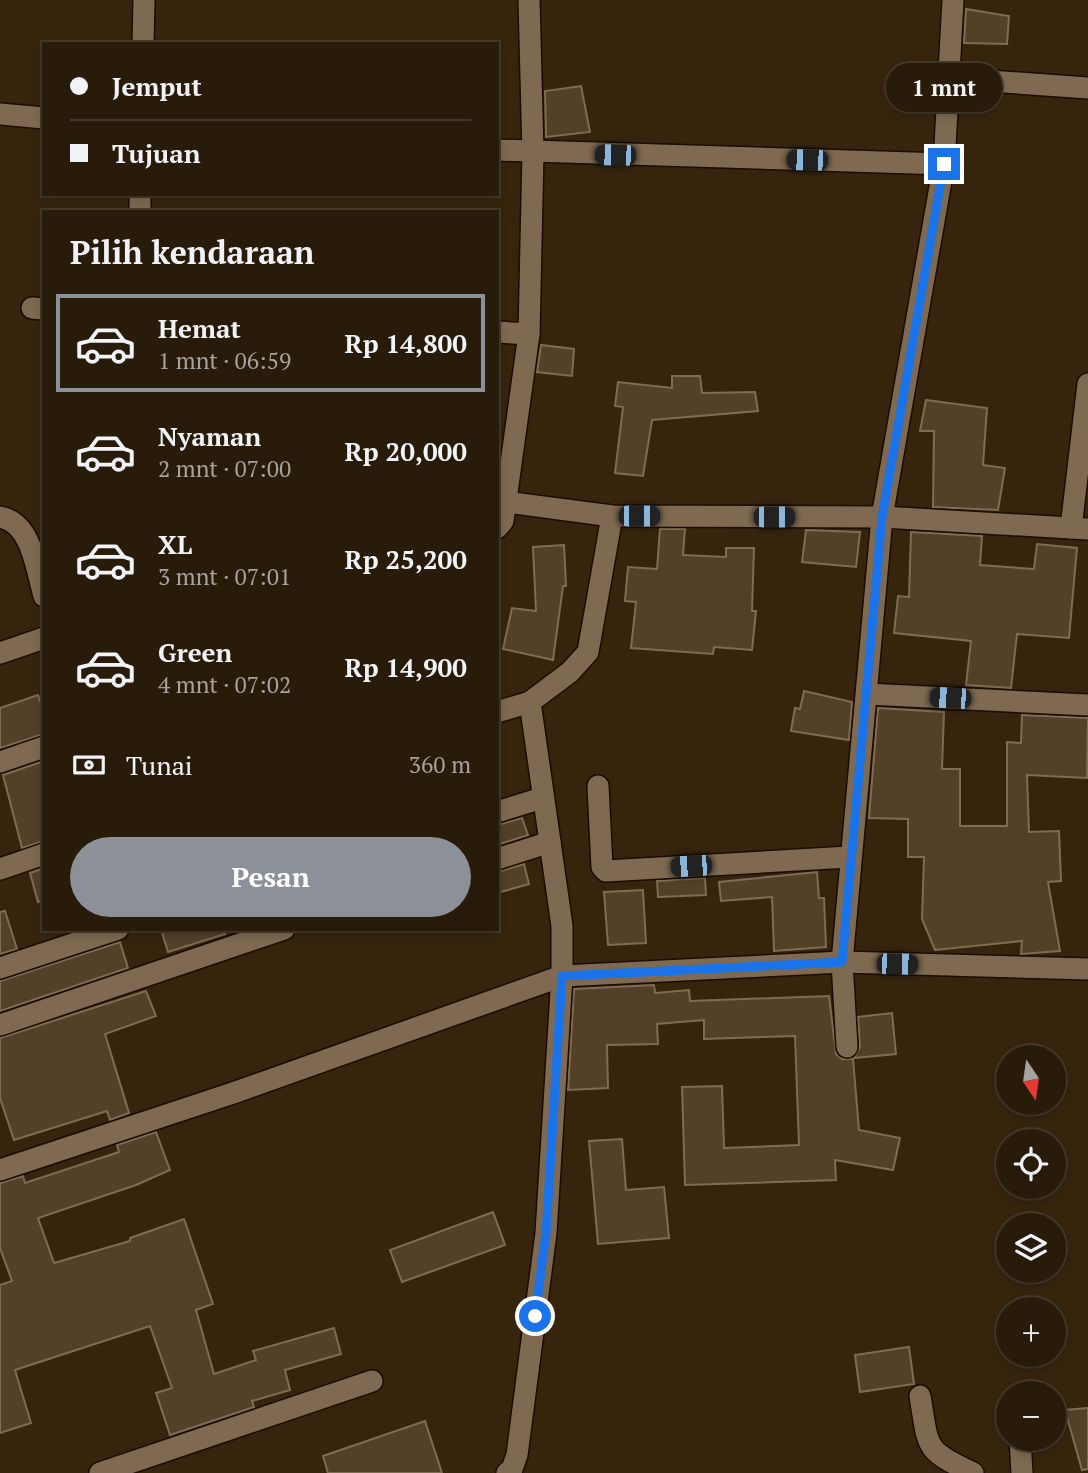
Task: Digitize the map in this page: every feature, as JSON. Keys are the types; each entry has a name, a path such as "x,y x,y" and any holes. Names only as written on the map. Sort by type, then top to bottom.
{"street":[{"path":"143,42 144,0"},
{"path":"499,526 503,521 506,502 529,334 533,153 529,0"},
{"path":"847,1047 842,962 849,857 867,694 882,517 944,164 953,0"},
{"path":"947,78 1088,88"},
{"path":"0,114 42,118"},
{"path":"499,150 944,164"},
{"path":"499,332 529,334"},
{"path":"506,502 612,516 882,517 1079,529 1088,384"},
{"path":"499,711 530,702 570,672 588,652 612,516"},
{"path":"0,517 12,519 24,530 42,589"},
{"path":"0,653 42,639"},
{"path":"867,694 1088,705"},
{"path":"508,1473 517,1455 546,1233 562,976 562,926 530,702"},
{"path":"0,762 42,748"},
{"path":"598,786 602,867 606,871 849,857"},
{"path":"499,811 542,798"},
{"path":"499,858 550,842"},
{"path":"0,869 42,855"},
{"path":"0,968 112,931"},
{"path":"0,1025 278,931"},
{"path":"0,1170 233,1093 562,976 842,962 1088,969"},
{"path":"100,1473 372,1381"},
{"path":"920,1396 930,1447 937,1455 973,1473"},
{"path":"1021,1451 1022,1473"}],"building":[{"path":"966,9 1009,16 1007,44 964,43"},
{"path":"581,86 590,132 546,137 545,91"},
{"path":"541,345 574,349 572,376 537,372"},
{"path":"672,376 700,376 702,393 755,392 758,411 652,420 643,476 615,473 623,407 615,406 618,382 672,388"},
{"path":"926,400 987,408 983,465 1005,468 998,510 933,507 934,431 920,431"},
{"path":"660,529 685,529 683,555 726,557 726,548 754,548 752,611 756,611 752,650 714,647 713,654 631,648 636,602 625,601 628,567 657,569"},
{"path":"806,530 860,532 856,567 802,562"},
{"path":"911,532 982,536 980,565 1034,569 1037,544 1077,548 1069,638 1017,634 1011,688 966,685 971,641 894,633 898,596 909,597"},
{"path":"564,545 566,586 563,586 553,660 503,649 512,608 536,611 533,547"},
{"path":"804,691 852,702 849,740 791,731 795,708 800,709"},
{"path":"38,695 42,706 42,735 0,748 0,708"},
{"path":"878,708 944,712 942,769 960,769 960,826 1007,826 1007,742 1021,743 1022,715 1088,718 1087,778 1027,775 1029,832 1059,831 1061,881 1048,882 1060,951 1021,954 1022,941 935,950 922,919 924,857 908,857 908,819 869,818"},
{"path":"42,762 42,842 22,848 3,775"},
{"path":"522,818 528,835 499,844 499,824"},
{"path":"524,864 529,884 499,892 499,871"},
{"path":"42,869 42,901 38,902 30,873"},
{"path":"817,872 819,898 824,898 826,947 774,951 772,897 721,901 719,882"},
{"path":"705,878 706,895 658,897 657,881"},
{"path":"643,890 646,943 608,945 604,892"},
{"path":"5,911 17,949 0,954 0,912"},
{"path":"162,931 224,931 225,934 168,952"},
{"path":"120,942 128,968 0,1011 0,981"},
{"path":"654,985 655,993 689,990 690,1001 829,996 836,1054 842,1059 853,1059 859,1130 900,1138 893,1170 835,1160 836,1180 685,1185 682,1087 722,1086 724,1148 799,1145 795,1036 704,1039 704,1020 657,1024 658,1044 607,1045 608,1088 568,1090 574,989"},
{"path":"146,991 156,1016 105,1034 129,1113 110,1120 107,1111 14,1140 0,1098 0,1038"},
{"path":"892,1013 896,1054 854,1058 860,1047 858,1017"},
{"path":"156,1132 170,1170 136,1185 38,1218 54,1263 130,1241 130,1238 184,1219 213,1304 196,1310 214,1374 256,1360 253,1351 334,1328 341,1354 285,1370 290,1390 252,1401 254,1407 170,1435 156,1393 172,1388 150,1326 15,1370 31,1423 0,1433 0,1285 12,1281 0,1248 0,1183 23,1176 25,1183 119,1152 117,1145"},
{"path":"622,1139 626,1190 664,1187 669,1238 598,1244 589,1141"},
{"path":"493,1212 505,1245 402,1282 390,1250"},
{"path":"909,1347 914,1384 860,1392 855,1355"},
{"path":"1088,1408 1088,1469 1082,1470 1066,1410"},
{"path":"425,1421 442,1473 328,1473 323,1456"}],"route":[{"path":"535,1316 546,1233 562,976 842,962 849,857 867,694 882,517 944,164"}]}
